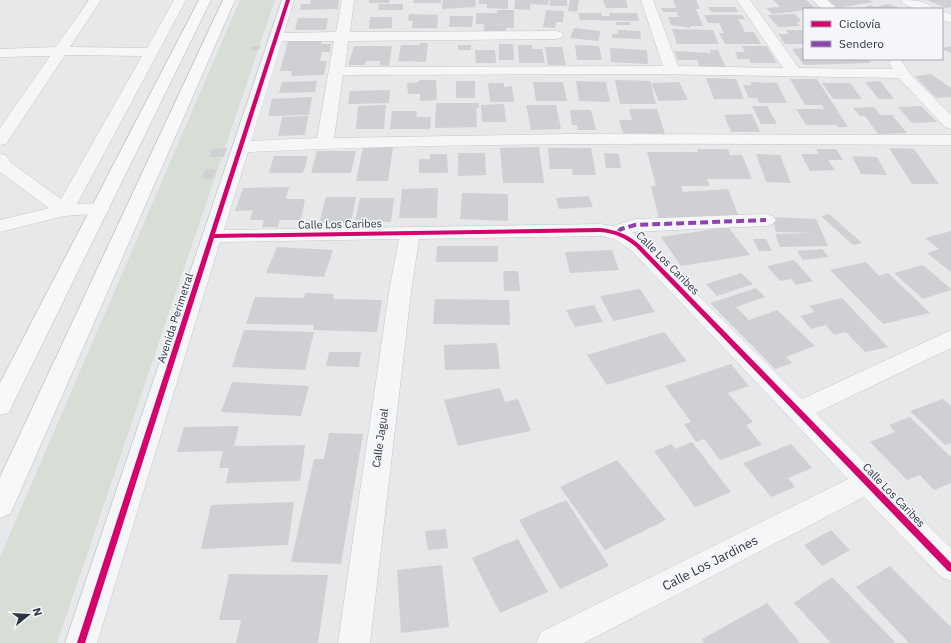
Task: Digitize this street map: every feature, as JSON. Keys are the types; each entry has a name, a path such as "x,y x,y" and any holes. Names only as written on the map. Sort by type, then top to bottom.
{"highway":[{"path":"0,406 205,0"},
{"path":"0,506 229,0"}],"street":[{"path":"0,140 95,0"},
{"path":"64,210 180,0"},
{"name":"Avenida Perimetral","path":"81,643 124,504 242,147 288,0"},
{"path":"324,143 348,0"},
{"path":"647,0 672,70"},
{"path":"743,0 794,72"},
{"path":"818,0 830,8"},
{"path":"906,0 925,8"},
{"path":"276,37 556,35"},
{"path":"0,53 60,51 150,52"},
{"path":"894,60 904,74 951,124"},
{"path":"337,71 672,70 904,74"},
{"path":"242,147 369,141 569,139 951,140"},
{"path":"0,159 2,165 64,210"},
{"path":"0,226 64,210 100,209"},
{"path":"618,232 622,228 635,225 766,220"},
{"name":"Calle Los Caribes","path":"213,236 600,230 618,232 627,236 951,568"},
{"name":"Calle Jagual","path":"354,643 400,292 410,233"},
{"path":"799,412 951,338"},
{"name":"Calle Los Jardines","path":"552,643 868,482"}],"shaded area":[{"path":"240,0 275,0 57,643 0,643 0,557"}],"building":[{"path":"311,0 339,0 338,9 300,10 301,4 310,4"},
{"path":"369,0 390,0 389,3 369,3"},
{"path":"414,0 441,0 441,3 413,3"},
{"path":"443,0 476,0 475,7 442,9"},
{"path":"479,0 508,0 508,9 487,8 487,4 478,4"},
{"path":"515,0 549,0 548,5 530,4 530,10 514,9"},
{"path":"550,0 567,0 567,6 550,6"},
{"path":"570,0 579,0 577,12 568,11"},
{"path":"603,0 626,0 628,8 606,8"},
{"path":"673,0 696,0 700,9 696,9 703,26 690,26 690,28 671,25 668,17 679,17 677,12 663,12 661,8 676,8"},
{"path":"773,0 806,0 815,8 803,8 803,10 772,14 766,8 780,7"},
{"path":"826,0 870,0 873,2 837,8"},
{"path":"927,0 951,0 951,7 946,8"},
{"path":"379,4 403,4 403,10 378,10"},
{"path":"888,4 900,8 863,8 871,5 876,7"},
{"path":"708,7 735,7 739,12 711,12"},
{"path":"497,10 514,10 514,28 506,28 506,31 484,31 484,24 476,24 476,13 497,13"},
{"path":"546,10 564,11 563,22 556,22 555,28 543,27"},
{"path":"578,13 601,13 602,16 610,16 609,13 637,13 639,21 580,20"},
{"path":"409,14 438,15 437,28 412,28 413,21 408,21"},
{"path":"795,14 801,21 796,22 800,26 778,27 768,15"},
{"path":"704,15 742,15 745,19 738,19 745,32 754,32 761,44 725,44 719,33 724,33 719,23 708,23"},
{"path":"450,16 473,16 472,27 449,27"},
{"path":"370,17 392,17 392,28 369,29"},
{"path":"298,18 328,18 326,30 295,30"},
{"path":"616,22 630,22 630,25 616,25"},
{"path":"574,28 601,31 598,41 570,38"},
{"path":"672,29 713,30 719,44 677,44"},
{"path":"618,30 640,31 641,39 612,38 612,34 618,34"},
{"path":"786,30 803,30 803,44 785,44 778,34 788,34"},
{"path":"288,41 322,41 321,44 331,44 330,52 322,52 320,61 327,61 324,75 291,76 292,71 280,71"},
{"path":"420,43 428,43 426,62 398,61 401,45 420,45"},
{"path":"499,44 513,44 514,60 499,60"},
{"path":"458,45 471,45 471,50 458,50"},
{"path":"518,45 532,45 533,49 542,49 545,63 519,63"},
{"path":"575,45 599,46 602,60 577,60"},
{"path":"252,46 261,46 259,50 250,50"},
{"path":"354,46 392,46 389,66 379,65 380,61 366,61 365,65 348,65"},
{"path":"742,46 767,46 777,63 751,63 749,59 738,59 735,52 745,52"},
{"path":"951,46 951,53 943,49 943,48"},
{"path":"545,47 562,47 566,65 548,65"},
{"path":"610,48 647,50 648,64 611,62"},
{"path":"803,48 803,60 869,60 871,63 804,65 792,49"},
{"path":"475,50 495,50 496,63 476,63"},
{"path":"710,50 718,50 726,68 700,68 697,60 678,60 674,51 711,53"},
{"path":"931,74 951,88 951,97 936,98 915,76"},
{"path":"706,78 736,79 744,99 714,99"},
{"path":"790,79 817,79 848,127 838,127 836,125 806,125 796,109 824,109 822,105 805,105"},
{"path":"419,80 436,80 437,100 420,101 420,94 408,94 407,83 419,82"},
{"path":"615,80 650,81 656,104 620,104"},
{"path":"317,81 315,92 279,93 282,82"},
{"path":"456,81 475,81 475,98 456,98"},
{"path":"576,81 606,82 610,102 579,101"},
{"path":"880,81 894,99 879,99 865,82"},
{"path":"533,82 563,82 567,101 536,101"},
{"path":"679,82 688,100 659,101 651,83"},
{"path":"750,82 777,83 787,103 759,103 757,98 749,98 743,85 752,85"},
{"path":"488,83 504,83 504,87 512,86 514,102 490,102"},
{"path":"822,83 850,83 862,99 833,99"},
{"path":"390,90 389,103 348,104 350,91"},
{"path":"312,97 309,115 268,116 272,99"},
{"path":"436,103 479,103 479,108 476,108 477,127 435,128"},
{"path":"504,104 506,122 482,122 481,105"},
{"path":"386,105 384,129 356,129 358,106"},
{"path":"526,105 556,105 561,129 531,130"},
{"path":"752,106 767,106 777,124 761,124"},
{"path":"921,106 937,122 912,123 898,107"},
{"path":"874,107 880,115 892,115 907,133 878,134 865,116 860,116 853,108"},
{"path":"629,109 657,109 665,134 623,133 619,120 632,120"},
{"path":"570,110 591,110 596,130 578,130 577,125 572,125"},
{"path":"392,111 417,111 416,117 431,117 430,129 390,129"},
{"path":"752,114 760,132 731,132 724,115"},
{"path":"308,116 305,135 278,136 282,117"},
{"path":"363,147 393,147 388,181 356,181"},
{"path":"539,147 544,183 503,183 500,148"},
{"path":"227,148 224,157 209,157 213,149"},
{"path":"548,148 591,148 596,175 573,175 572,169 550,169"},
{"path":"889,148 914,149 939,184 912,184"},
{"path":"697,149 728,149 730,155 742,155 752,179 707,179 710,186 681,186 683,192 728,189 739,217 659,219 651,186 656,186 647,152 698,152"},
{"path":"816,149 836,149 843,160 828,160 835,170 810,171 801,154 819,154"},
{"path":"317,151 356,151 351,173 311,173"},
{"path":"458,153 485,153 486,175 458,176"},
{"path":"604,153 619,154 621,168 606,168"},
{"path":"430,154 447,154 448,173 419,173 419,159 430,159"},
{"path":"756,154 780,155 791,183 766,182"},
{"path":"274,156 308,156 303,173 269,173"},
{"path":"852,156 877,157 887,175 861,174"},
{"path":"206,169 217,170 212,179 201,178"},
{"path":"289,187 286,199 305,199 301,220 280,220 278,227 262,227 264,220 250,220 253,210 235,211 243,188"},
{"path":"438,188 437,218 399,218 402,189"},
{"path":"462,193 508,194 508,221 460,219"},
{"path":"589,196 593,207 559,209 556,198"},
{"path":"326,197 356,197 351,223 319,223"},
{"path":"360,198 394,198 391,222 355,222"},
{"path":"829,214 862,243 853,245 821,216"},
{"path":"772,217 816,219 828,246 780,247 775,234 816,233 776,232"},
{"path":"728,227 750,255 681,266 661,237"},
{"path":"951,231 951,272 927,253 939,249 925,238"},
{"path":"753,239 766,239 772,251 759,251"},
{"path":"437,246 498,246 498,262 436,262"},
{"path":"277,247 333,250 324,277 266,273"},
{"path":"822,249 829,257 803,260 797,251"},
{"path":"612,250 619,270 570,273 565,252"},
{"path":"794,260 813,281 796,285 791,279 780,281 767,266"},
{"path":"866,262 879,276 888,273 930,313 883,324 830,270"},
{"path":"923,265 951,290 923,299 894,273"},
{"path":"503,271 518,271 520,291 504,291"},
{"path":"741,273 753,284 717,296 706,284"},
{"path":"756,288 765,297 736,307 749,320 777,310 815,346 786,357 792,363 775,369 710,303"},
{"path":"640,289 655,312 613,321 600,296"},
{"path":"305,293 334,294 333,299 382,300 377,332 313,330 314,325 246,324 255,297 304,298"},
{"path":"842,298 888,347 865,352 846,332 834,335 826,325 811,329 800,316 815,312 809,306"},
{"path":"435,299 509,300 510,325 433,324"},
{"path":"594,305 603,322 575,327 566,310"},
{"path":"244,330 314,332 305,370 232,367"},
{"path":"664,332 687,361 607,385 587,355"},
{"path":"497,343 500,369 445,370 444,345"},
{"path":"329,352 361,352 359,367 326,366"},
{"path":"731,364 749,386 728,393 753,422 746,425 762,445 720,460 704,439 696,442 684,424 691,422 665,386"},
{"path":"232,382 309,386 301,416 221,412"},
{"path":"500,388 505,402 518,399 531,431 458,446 444,400"},
{"path":"943,399 951,406 951,443 945,445 910,411"},
{"path":"910,417 951,457 951,483 934,490 920,475 907,480 870,442 895,432 889,425"},
{"path":"239,426 234,446 305,445 300,481 226,483 229,468 219,468 223,451 177,452 184,427"},
{"path":"329,433 363,434 341,564 291,562 314,459 324,459"},
{"path":"692,442 731,492 695,507 654,451 672,444 675,449"},
{"path":"791,444 812,468 788,478 795,487 771,497 743,463"},
{"path":"617,460 666,520 605,550 560,487"},
{"path":"566,500 609,566 560,589 519,520"},
{"path":"294,502 288,545 201,549 211,505"},
{"path":"446,529 448,548 428,550 425,531"},
{"path":"831,530 850,550 822,566 804,545"},
{"path":"518,539 548,592 500,613 472,558"},
{"path":"442,565 449,627 401,633 397,570"},
{"path":"890,566 951,627 951,643 909,643 856,587"},
{"path":"229,574 328,575 318,643 236,643 241,620 219,620"},
{"path":"832,577 895,642 831,643 794,603"},
{"path":"767,603 800,643 704,643 702,639"}],"marked path":[{"path":"618,232 621,229 635,225 766,220"}],"cycle path":[{"path":"81,643 288,0"},
{"path":"213,236 600,230 621,234 638,246 951,568"}]}
